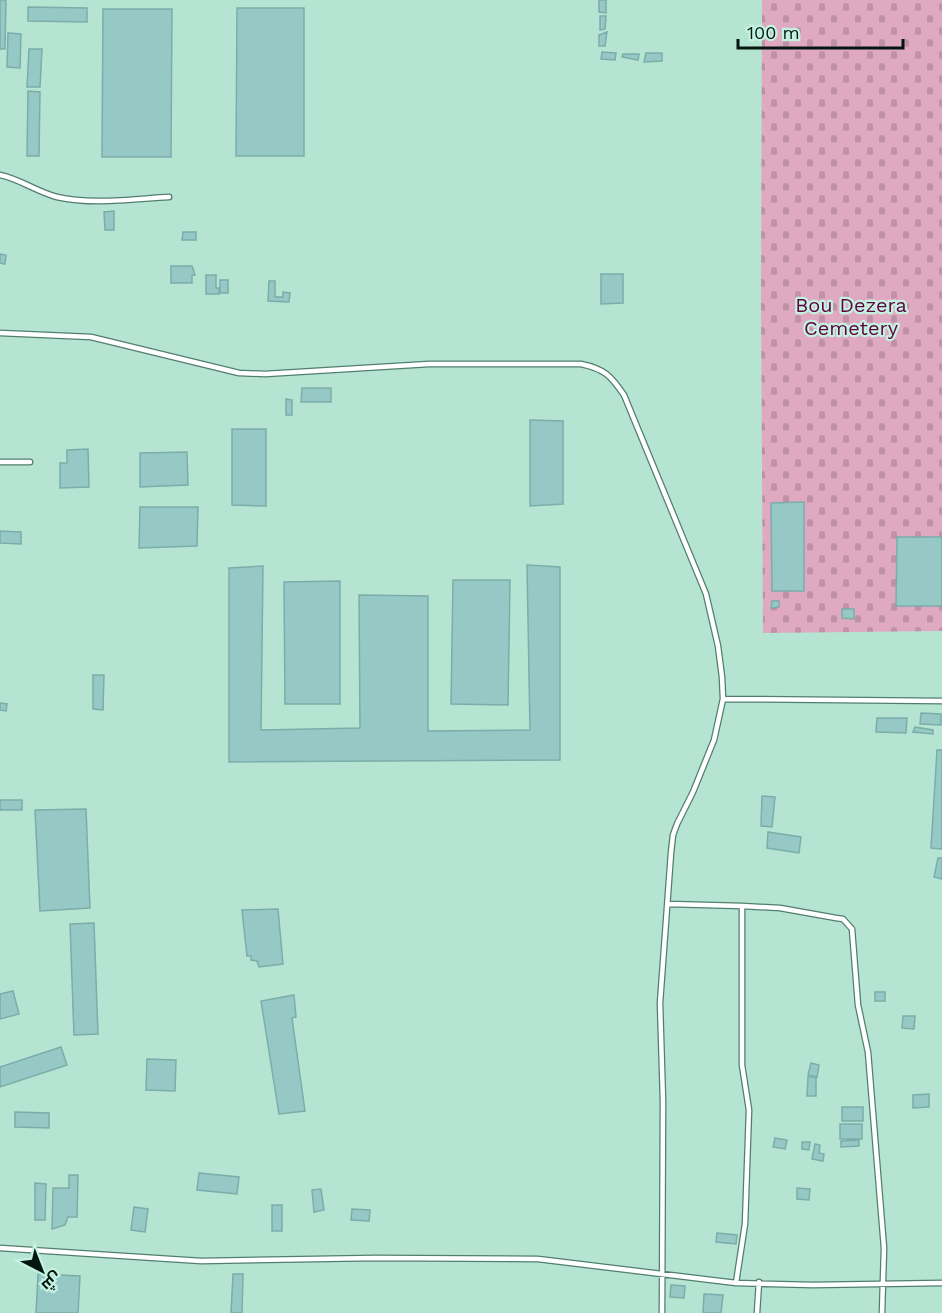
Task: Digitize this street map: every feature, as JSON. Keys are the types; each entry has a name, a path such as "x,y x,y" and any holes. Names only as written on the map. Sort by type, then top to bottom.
{"lane":[{"path":"0,175 49,195 71,199 169,197"},
{"path":"0,333 91,337 239,373 265,374 429,364 581,364 599,367 613,379 624,395 706,594 718,646 723,699 718,725 707,759 673,835 660,1004 663,1101 662,1313"},
{"path":"0,462 30,462"},
{"path":"723,699 942,701"},
{"path":"669,904 780,908 843,919 852,928 858,1005 868,1052 884,1248 882,1313"},
{"path":"736,1283 745,1224 749,1110 742,1065 742,906"},
{"path":"0,1248 201,1261 375,1258 538,1259 736,1283 813,1285 882,1282 942,1283"},
{"path":"757,1313 759,1282"}],"green space":[{"name":"Bou Dezera Cemetery","path":"762,0 942,0 942,631 763,633"}],"building":[{"path":"0,0 6,0 5,49 0,49"},
{"path":"599,0 606,0 606,13 599,12"},
{"path":"28,7 87,8 87,22 28,21"},
{"path":"237,8 304,8 304,156 236,156"},
{"path":"103,9 172,9 171,157 102,157"},
{"path":"600,16 606,16 605,29 600,30"},
{"path":"607,32 605,46 599,46 599,35"},
{"path":"8,33 21,34 20,68 7,67"},
{"path":"29,49 42,49 40,87 27,87"},
{"path":"602,52 616,53 615,60 601,59"},
{"path":"646,53 662,53 662,61 644,62"},
{"path":"623,54 639,54 638,60 622,57"},
{"path":"28,91 40,92 39,156 27,156"},
{"path":"114,211 114,230 105,230 104,212"},
{"path":"183,232 196,232 196,240 182,240"},
{"path":"0,254 6,255 5,264 0,263"},
{"path":"171,266 192,266 195,275 192,275 192,283 171,283"},
{"path":"601,274 623,274 623,303 601,304"},
{"path":"206,275 216,275 216,288 219,288 219,294 206,294"},
{"path":"220,280 228,280 228,293 220,293"},
{"path":"269,281 275,281 275,297 283,297 283,292 290,293 289,302 268,301"},
{"path":"302,388 331,388 331,402 301,402"},
{"path":"286,399 292,400 292,415 286,415"},
{"path":"530,420 563,421 563,504 530,506"},
{"path":"232,429 266,429 266,506 232,505"},
{"path":"88,449 89,487 60,488 60,463 67,463 67,450"},
{"path":"187,452 188,485 140,487 140,453"},
{"path":"804,502 804,591 772,591 771,503"},
{"path":"140,507 198,507 197,546 139,548"},
{"path":"0,531 21,532 21,544 0,543"},
{"path":"897,537 942,537 942,606 896,606"},
{"path":"527,565 560,567 560,760 229,762 229,568 263,566 261,730 360,728 359,595 428,596 428,731 530,730"},
{"path":"453,580 510,580 508,705 451,704"},
{"path":"340,581 340,704 285,704 284,582"},
{"path":"772,601 779,601 779,607 771,608"},
{"path":"842,609 854,609 854,619 842,618"},
{"path":"93,675 104,675 103,710 93,709"},
{"path":"0,703 7,704 6,711 0,710"},
{"path":"921,713 941,714 941,725 920,724"},
{"path":"877,718 907,718 906,733 876,732"},
{"path":"915,727 933,730 933,734 913,732"},
{"path":"937,750 942,750 942,849 931,848"},
{"path":"762,796 775,797 772,827 761,826"},
{"path":"0,800 22,800 22,810 0,810"},
{"path":"86,809 90,908 40,911 35,810"},
{"path":"768,832 801,837 799,853 767,848"},
{"path":"938,858 942,858 942,879 934,877"},
{"path":"278,909 283,964 259,967 257,961 247,956 242,910"},
{"path":"94,923 98,1034 74,1035 70,924"},
{"path":"13,991 19,1014 0,1019 0,994"},
{"path":"875,992 885,992 885,1001 875,1001"},
{"path":"294,995 296,1017 292,1018 305,1111 279,1114 261,1001"},
{"path":"903,1016 915,1016 914,1029 902,1028"},
{"path":"61,1047 67,1065 0,1087 0,1067"},
{"path":"147,1059 176,1060 175,1091 146,1090"},
{"path":"811,1063 819,1065 817,1077 808,1075"},
{"path":"808,1077 816,1077 816,1096 807,1096"},
{"path":"929,1094 929,1107 913,1108 913,1095"},
{"path":"842,1107 863,1107 863,1121 842,1121"},
{"path":"15,1112 49,1113 49,1128 15,1127"},
{"path":"840,1124 862,1124 862,1139 840,1139"},
{"path":"775,1138 787,1140 785,1149 773,1147"},
{"path":"859,1140 859,1146 841,1147 841,1141"},
{"path":"802,1142 810,1142 809,1150 802,1149"},
{"path":"815,1144 820,1145 819,1153 824,1154 823,1161 812,1159"},
{"path":"199,1173 239,1177 237,1194 197,1190"},
{"path":"69,1175 78,1175 77,1217 68,1217 65,1225 52,1229 53,1188 69,1188"},
{"path":"35,1183 46,1184 45,1220 35,1220"},
{"path":"797,1188 810,1189 809,1200 797,1199"},
{"path":"321,1189 324,1210 314,1212 312,1190"},
{"path":"272,1205 282,1205 282,1231 272,1231"},
{"path":"134,1207 148,1209 145,1232 131,1230"},
{"path":"352,1209 370,1210 369,1221 351,1220"},
{"path":"717,1233 737,1235 736,1244 716,1242"},
{"path":"38,1274 80,1276 78,1313 36,1313"},
{"path":"233,1274 243,1274 242,1313 231,1313"},
{"path":"671,1285 685,1286 684,1298 670,1297"},
{"path":"704,1294 723,1295 721,1313 703,1313"}]}
